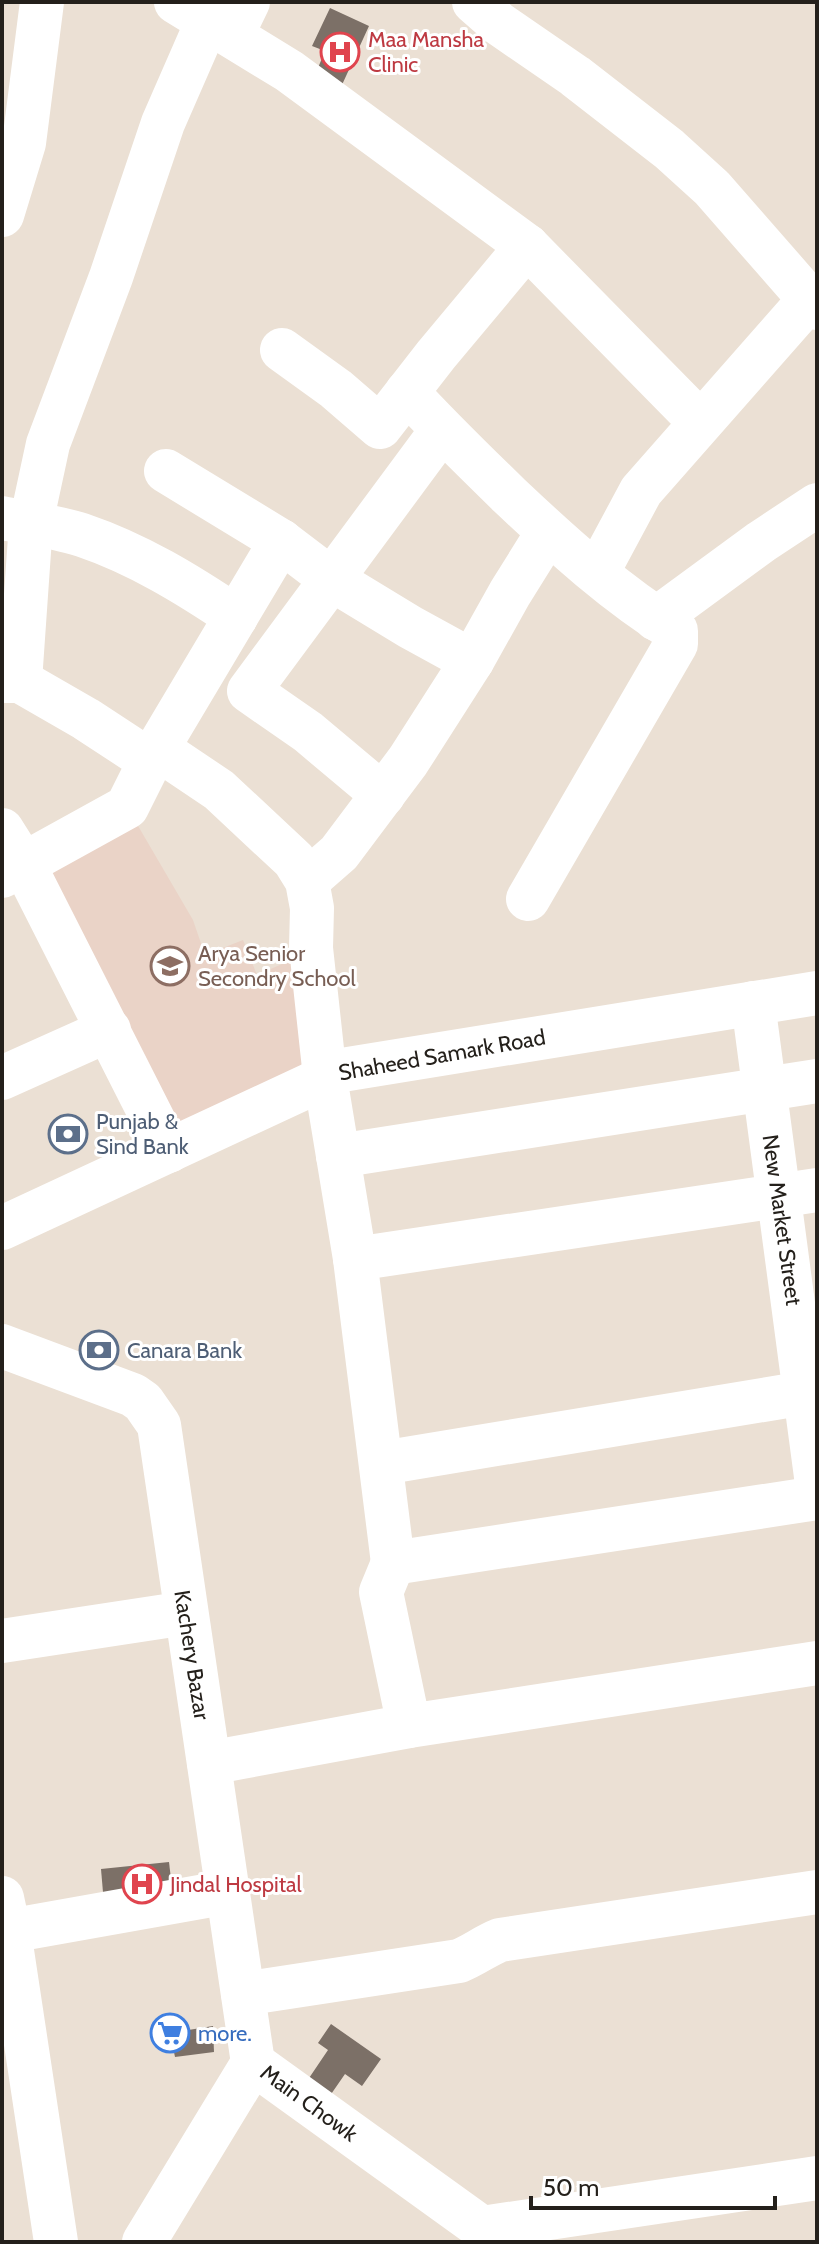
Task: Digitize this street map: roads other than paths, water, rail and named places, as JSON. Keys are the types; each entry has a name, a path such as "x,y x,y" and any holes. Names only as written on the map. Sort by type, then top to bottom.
{"street":[{"path":"2,215 10,164 24,143 42,2"},
{"path":"474,2 669,149 712,188 813,304 700,422 641,491 597,573"},
{"path":"409,1726 381,1592 393,1563 355,1259 325,1077 311,948 312,908 307,881 294,860 219,790 11,681 16,520 111,277 163,123 216,15 527,246 700,422"},
{"path":"282,350 336,389 380,427 527,246"},
{"path":"407,392 548,532 666,632"},
{"path":"383,795 308,732 249,691 442,430"},
{"path":"166,471 281,541 331,579 472,661"},
{"path":"528,899 666,632 761,542 817,505"},
{"path":"16,520 79,534 124,551 195,590 236,617"},
{"path":"307,881 339,853 408,761 472,661 548,532"},
{"path":"169,1151 109,1030 9,857 127,807 154,755 281,541"},
{"name":"Shaheed Samark Road","path":"2,1228 342,1070 817,993"},
{"name":"New Market Street","path":"753,1003 764,1089 798,1193 817,1484"},
{"path":"2,1078 109,1030"},
{"path":"338,1156 817,1081"},
{"path":"355,1259 798,1193"},
{"name":"Kachery Bazar","path":"2,1346 133,1395 143,1402 159,1425 253,2063"},
{"path":"382,1463 811,1392"},
{"path":"393,1563 817,1498"},
{"path":"2,1641 186,1613"},
{"path":"209,1763 409,1726 817,1663"},
{"path":"56,2242 6,1914 228,1892"},
{"path":"243,1994 459,1961 500,1940 817,1892"},
{"name":"Main Chowk","path":"144,2242 253,2063 477,2235"},
{"path":"477,2235 817,2178"}],"place":[{"name":"Maa Mansha Clinic","path":"340,52"},
{"name":"Arya Senior Secondry School","path":"170,966"},
{"name":"Punjab & Sind Bank","path":"68,1134"},
{"name":"Canara Bank","path":"99,1350"},
{"name":"Jindal Hospital","path":"142,1884"},
{"name":"more.","path":"170,2033"}]}
